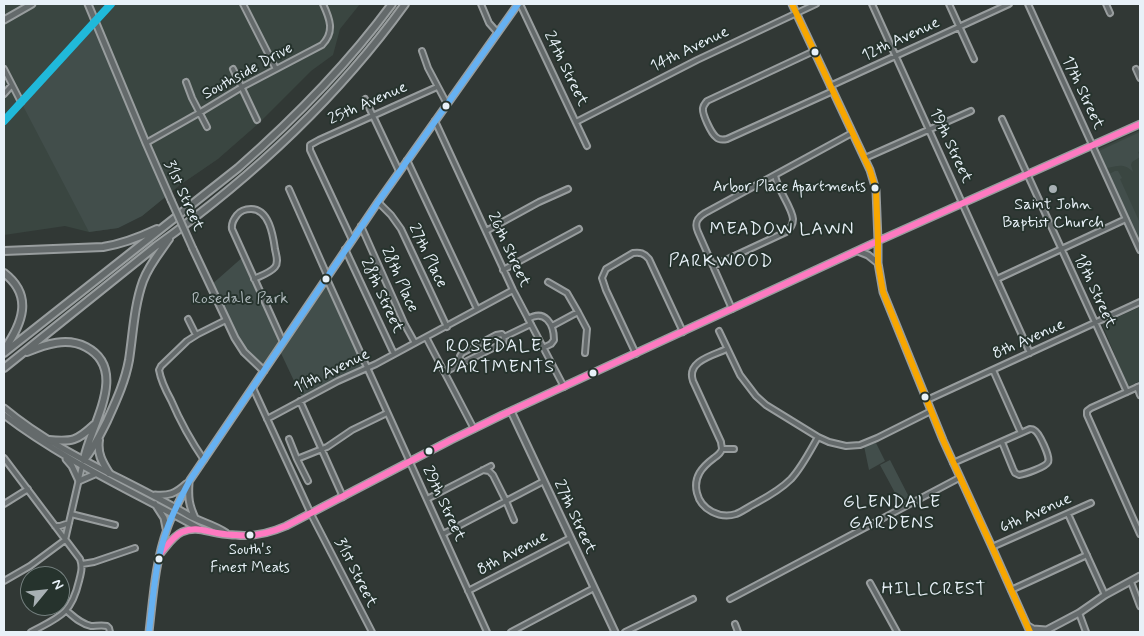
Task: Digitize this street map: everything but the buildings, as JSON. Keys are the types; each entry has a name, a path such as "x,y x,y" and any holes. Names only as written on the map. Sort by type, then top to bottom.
{"highway":[{"path":"4,352 168,224 272,138 350,58 392,4"},
{"path":"4,368 237,183 284,141 353,68 404,4"},
{"path":"4,251 103,247 130,240 168,224"},
{"path":"83,463 100,436 120,392 126,373 139,293 144,280 156,256 173,234"},
{"path":"4,273 17,287 22,304 22,313 20,322 4,352"},
{"path":"19,356 38,348 64,342 82,345 97,355 104,367 107,380 104,398 94,424 83,463"},
{"path":"49,440 74,440 82,436 94,424"},
{"path":"100,436 99,454 110,473"}],"main road":[{"path":"4,20 32,4"},
{"name":"31st Street","path":"88,4 146,143 226,320 244,352 264,371"},
{"path":"149,632 160,554 173,513 190,480 345,249 446,104 519,4"},
{"path":"792,4 865,158 876,188 878,263 884,292 959,478 1030,632"},
{"path":"4,408 83,463 95,474 173,513 200,529 218,534 247,536 269,532 286,526 343,498 511,411 878,241 1140,124"},
{"path":"858,251 868,255 878,263"},
{"name":"27th Street","path":"511,411 615,632"},
{"path":"4,415 64,456 110,473 176,507 195,519 219,528 226,534"},
{"path":"64,456 72,466 79,481 95,474"},
{"path":"153,495 167,496 178,491 190,480"},
{"path":"190,480 189,504 195,519"},
{"path":"155,504 164,518 166,532"},
{"path":"160,554 178,535 189,530 200,529"},
{"path":"1025,622 1032,629 1045,631 1140,576"},
{"path":"1024,632 1025,622"}],"street":[{"path":"243,4 276,69"},
{"name":"Southside Drive","path":"146,143 242,87 318,48 330,34 331,25 324,4"},
{"path":"481,4 489,23 498,32"},
{"name":"24th Street","path":"519,4 587,146"},
{"name":"14th Avenue","path":"576,122 697,60 816,4"},
{"name":"19th Street","path":"872,4 1030,353"},
{"path":"949,4 974,59"},
{"name":"12th Avenue","path":"814,51 707,101 703,113 715,137 720,140 727,140 896,56 1009,4"},
{"name":"17th Street","path":"1028,4 1140,250"},
{"path":"1106,4 1110,13"},
{"path":"422,52 446,104"},
{"path":"4,69 21,102"},
{"path":"234,69 257,120"},
{"path":"1136,69 1140,78"},
{"path":"186,82 186,86 207,127"},
{"path":"4,94 12,85"},
{"name":"25th Avenue","path":"310,145 437,87"},
{"path":"365,99 399,171"},
{"path":"865,158 971,111"},
{"name":"18th Street","path":"1002,119 1126,392"},
{"name":"26th Street","path":"435,121 512,290 564,387"},
{"path":"732,310 696,228 698,219 705,213 852,133"},
{"name":"28th Street","path":"310,145 310,150 352,240"},
{"path":"407,160 477,309"},
{"path":"713,266 789,230 792,226 792,217 776,182 775,175"},
{"name":"29th Street","path":"289,189 387,413 487,632"},
{"path":"486,231 539,202 568,189"},
{"name":"27th Place","path":"378,202 391,215 401,230 447,327"},
{"path":"254,279 272,270 277,262 273,235 265,218 256,209 246,209 239,213 231,224 254,279 283,342"},
{"path":"997,278 1126,219"},
{"name":"28th Place","path":"361,226 415,344"},
{"path":"503,270 579,229"},
{"name":"28th Street","path":"345,249 394,354"},
{"path":"636,354 602,278 606,269 633,253 638,252 646,255 652,262 683,332"},
{"path":"548,282 567,292 578,312 587,330 585,353"},
{"path":"415,344 512,290"},
{"name":"8th Avenue","path":"927,400 1140,302"},
{"path":"552,326 578,312"},
{"path":"528,319 534,316 543,316 552,326 554,340 543,348"},
{"path":"188,319 196,335"},
{"path":"204,460 176,412 159,370 170,356 187,341 226,320"},
{"path":"504,337 530,324"},
{"path":"719,331 740,375 756,396 766,405 818,438 838,445 860,445 931,411"},
{"path":"459,365 462,353 496,335 502,334 504,337"},
{"path":"426,337 474,429"},
{"path":"445,372 503,343 504,337"},
{"name":"11th Avenue","path":"267,419 338,381 415,344"},
{"path":"722,450 721,442 693,380 692,372 693,368 700,362 727,349"},
{"path":"993,370 1021,433"},
{"path":"1140,395 1139,387 1087,410 1086,415 1140,534"},
{"name":"31st Street","path":"253,388 311,514 372,632"},
{"path":"300,401 343,498"},
{"path":"298,459 322,450 352,430 387,413"},
{"path":"953,463 1030,429 1038,433 1049,458 1048,463 1019,476 1013,469 1002,442"},
{"path":"734,449 722,450 702,468 696,480 698,498 706,508 714,513 726,515 740,512 779,490 797,472 818,438"},
{"path":"289,440 308,481"},
{"path":"4,458 80,558 82,564 75,595 70,605"},
{"path":"4,580 30,566 65,540 83,463"},
{"path":"427,499 491,466"},
{"path":"480,470 485,470 492,475 514,520"},
{"path":"730,598 959,478"},
{"path":"442,534 544,481"},
{"path":"4,504 28,489"},
{"name":"6th Avenue","path":"992,548 1090,503"},
{"path":"71,514 115,525"},
{"path":"1068,514 1105,595"},
{"path":"56,526 69,523"},
{"name":"8th Avenue","path":"468,592 570,538"},
{"path":"82,564 94,562 135,548"},
{"path":"1011,590 1087,556"},
{"path":"1131,582 1140,606"},
{"path":"870,583 897,632"},
{"path":"511,632 594,588"},
{"path":"625,632 693,599"},
{"path":"1079,613 1086,632"},
{"path":"70,614 89,626 107,626 110,632"},
{"path":"31,632 60,616"},
{"path":"735,624 738,632"}],"shaded area":[{"path":"4,4 360,4 340,29 333,55 311,71 258,124 218,159 180,185 142,216 118,228 89,232 65,226 4,235"},
{"path":"1140,130 1140,242 1098,149"},
{"path":"1140,307 1140,381 1128,387 1102,324"}],"green space":[{"path":"96,21 169,194 142,216 118,228 89,232 21,102"},
{"path":"1140,132 1140,151 1138,152 1140,157 1132,162 1133,172 1124,166 1107,168 1099,151"},
{"path":"1118,171 1122,178 1120,179 1140,223 1140,242 1109,174"},
{"name":"Rosedale Park","path":"244,256 283,341 326,277 367,368 303,400 279,349 264,371 244,352 210,286"},
{"path":"876,443 885,461 869,470 864,446"},
{"path":"890,460 909,497 900,502 880,465"}],"transit line":[{"path":"4,121 111,4"},
{"path":"149,632 155,580 163,542 180,498 190,480 378,202 518,4"},
{"path":"792,4 870,170 876,190 878,263 883,292 943,440 1030,632"},
{"path":"160,554 176,536 191,529 227,534 255,535 286,526 502,415 878,241 1140,124"}],"place":[{"name":"Arbor Place Apartments","path":"875,188"},
{"name":"Saint John Baptist Church","path":"1053,189"},
{"name":"South's Finest Meats","path":"250,535"}],"district":[{"name":"MEADOW LAWN","path":"782,230"},
{"name":"PARKWOOD","path":"721,262"},
{"name":"ROSEDALE APARTMENTS","path":"494,357"},
{"name":"GLENDALE GARDENS","path":"892,513"},
{"name":"HILLCREST","path":"934,590"}]}
